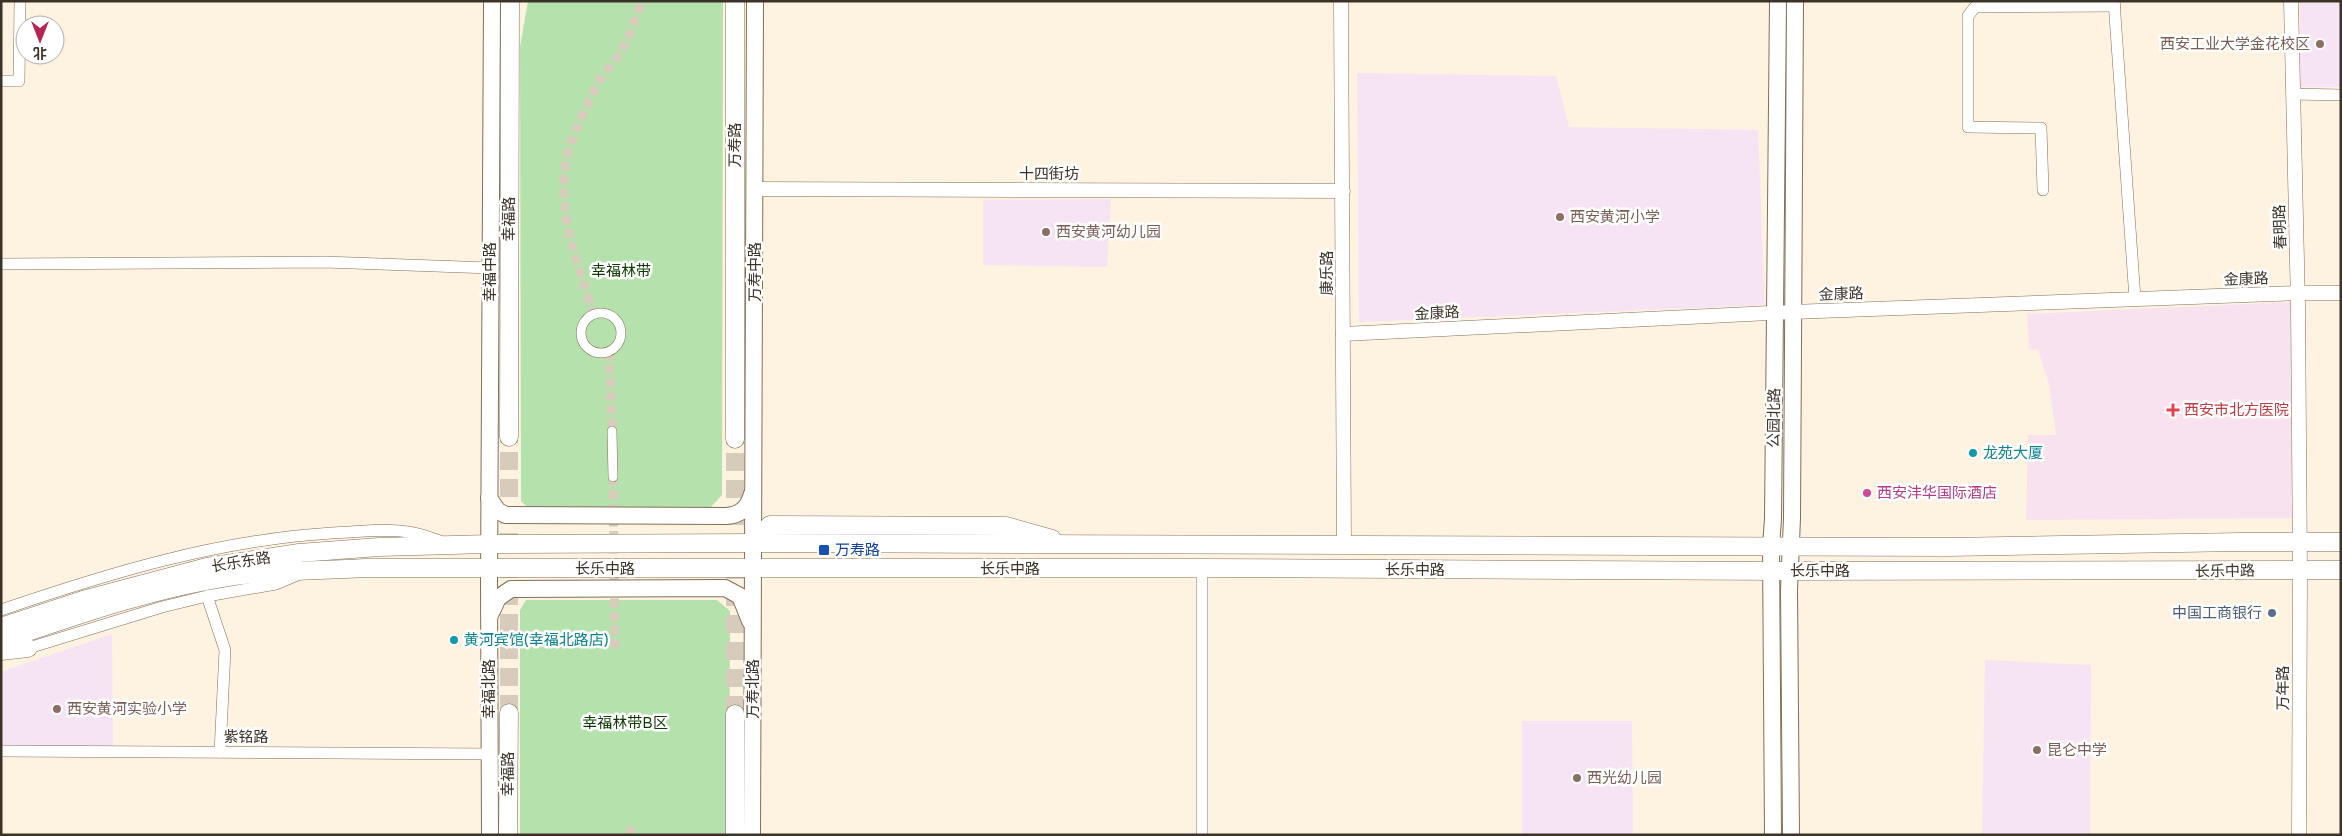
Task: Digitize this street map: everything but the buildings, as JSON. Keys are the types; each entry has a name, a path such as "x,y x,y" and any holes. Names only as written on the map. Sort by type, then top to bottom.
{"main road":[{"name":"幸福中路","path":"489,544 492,1"},
{"name":"幸福路","path":"509,437 510,1"},
{"name":"万寿路","path":"735,1 735,439"},
{"path":"735,53 744,1"},
{"name":"万寿中路","path":"754,543 755,1"},
{"name":"公园北路","path":"1773,835 1771,546 1776,314 1778,1"},
{"name":"公园北路","path":"1791,835 1790,547 1796,1"},
{"path":"489,498 498,511 506,515 726,516 738,514 744,510 754,490"},
{"name":"长乐中路","path":"489,544 754,543 1949,547 2341,542"},
{"name":"万寿北路","path":"752,835 754,543"},
{"name":"长乐东路","path":"6,624 156,579 252,559 334,550 489,544"},
{"name":"幸福北路","path":"489,544 490,835"},
{"path":"1131,545 1132,569"},
{"name":"长乐东路","path":"1,641 104,608 202,582 262,572 305,572 365,568 489,568"},
{"name":"长乐中路","path":"489,568 1202,568 1790,571 2341,570"},
{"path":"489,618 498,598 511,589 725,588 740,596 754,638"},
{"path":"1,651 28,648"},
{"name":"幸福路","path":"508,713 508,835"},
{"path":"735,714 735,835"}],"street":[{"path":"1,81 19,82 20,1"},
{"name":"康乐路","path":"1341,1 1344,545"},
{"name":"春明路","path":"2291,1 2298,293 2300,542"},
{"path":"2043,190 2040,128 1968,127 1968,16 1976,7 2115,4 2135,299"},
{"path":"2292,94 2341,95"},
{"name":"十四街坊","path":"755,189 1343,191"},
{"path":"1,264 324,262 490,268"},
{"name":"金康路","path":"1343,334 1792,312 2341,293"},
{"path":"598,314 610,316 615,320 620,332 618,343 614,348 602,353 596,352 585,345 581,332 586,320 598,314"},
{"path":"612,431 613,477"},
{"path":"1,610 63,589 159,561 196,552 285,537 372,531 409,532 452,545"},
{"name":"万年路","path":"2299,835 2300,542"},
{"path":"1202,568 1202,835"},
{"path":"1,657 162,606 276,584 305,572"},
{"path":"207,596 225,650 220,752"},
{"name":"紫铭路","path":"1,751 490,754"}],"shaded area":[{"name":"西安工业大学金花校区","path":"2300,1 2341,1 2341,87 2300,87"},
{"name":"西安黄河小学","path":"1357,73 1556,76 1569,127 1758,130 1765,305 1359,322"},
{"name":"西安黄河幼儿园","path":"1111,199 1107,267 983,265 983,200"},
{"name":"西安市北方医院","path":"2294,302 2294,518 2026,520 2028,435 2056,435 2049,384 2038,350 2029,349 2027,314"},
{"name":"西安黄河实验小学","path":"112,634 113,746 1,750 1,672"},
{"name":"昆仑中学","path":"1985,660 2091,665 2090,835 1982,835"},
{"name":"西光幼儿园","path":"1522,721 1632,721 1633,835 1522,835"}],"green space":[{"name":"幸福林带","path":"528,1 723,1 722,495 710,508 528,508 521,501 520,47"},
{"name":"幸福林带B区","path":"526,600 717,600 730,611 729,835 520,835 520,610"}],"tunnel":[{"path":"594,315 569,233 565,211 565,169 569,148 582,116 599,81 626,42 642,1"},
{"path":"609,351 612,431"},
{"path":"509,437 509,713"},
{"path":"735,439 735,714"},
{"path":"613,477 615,649"},
{"path":"629,835 634,823"}],"place":[{"name":"西安工业大学金花校区","path":"2320,44"},
{"name":"西安黄河小学","path":"1560,217"},
{"name":"西安黄河幼儿园","path":"1046,232"},
{"name":"西安市北方医院","path":"2173,410"},
{"name":"龙苑大厦","path":"1973,453"},
{"name":"西安沣华国际酒店","path":"1867,493"},
{"name":"万寿路","path":"824,550"},
{"name":"中国工商银行","path":"2272,613"},
{"name":"黄河宾馆(幸福北路店)","path":"454,640"},
{"name":"西安黄河实验小学","path":"57,709"},
{"name":"昆仑中学","path":"2037,750"},
{"name":"西光幼儿园","path":"1577,778"}]}
